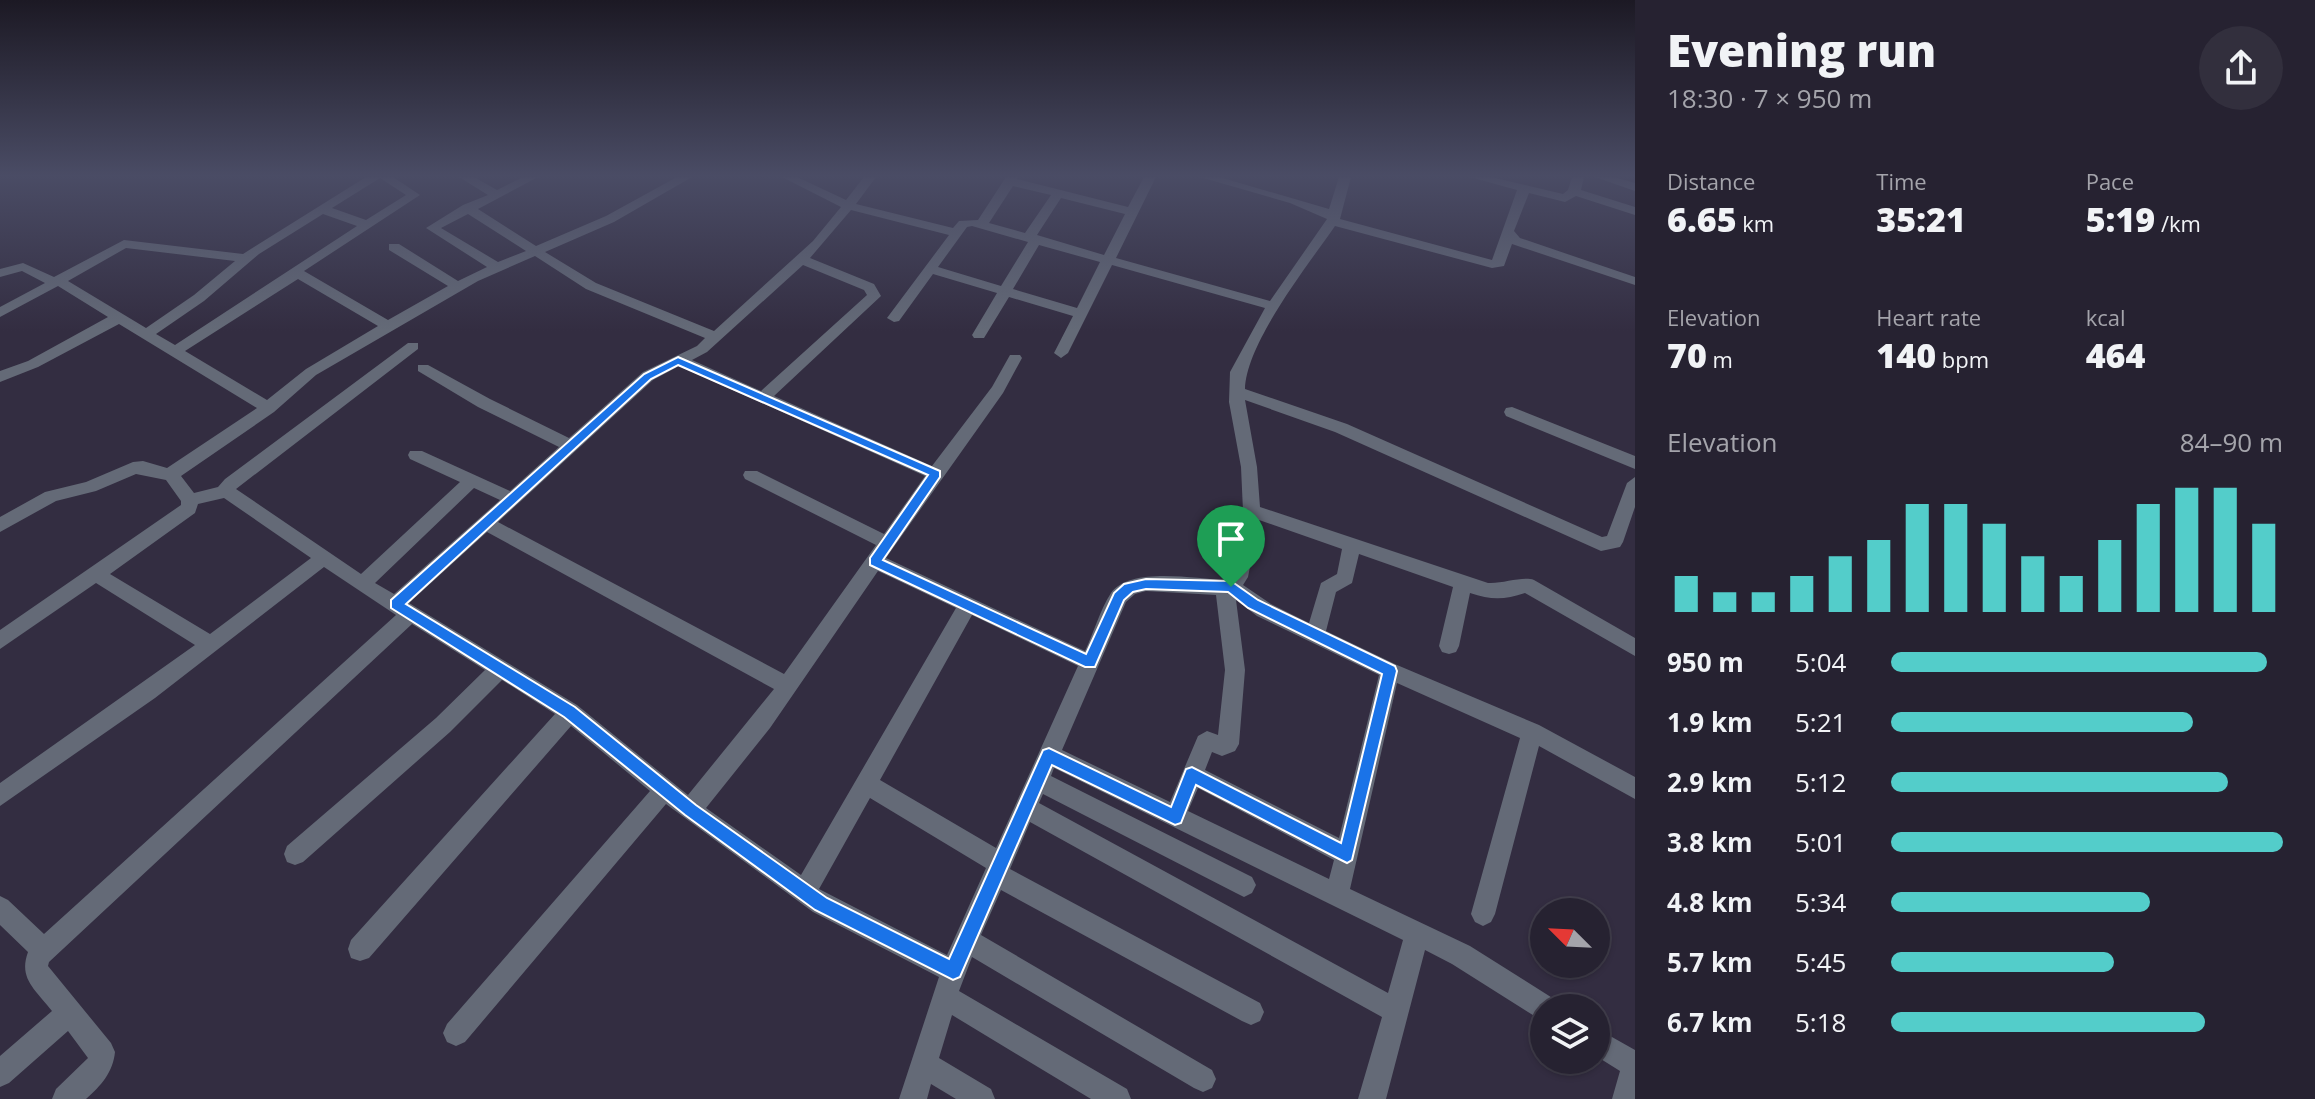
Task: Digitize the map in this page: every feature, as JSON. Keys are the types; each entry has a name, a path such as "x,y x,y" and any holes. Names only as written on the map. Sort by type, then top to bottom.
{"street":[{"path":"145,335 199,298 246,258 291,228"},
{"path":"174,352 362,228"},
{"path":"433,228 497,267"},
{"path":"497,228 532,252 621,301 715,337"},
{"path":"171,476 176,469 268,408 311,372 388,326 457,286 588,228"},
{"path":"66,1099 97,1070 102,1052 35,969 35,961 43,950 403,609 513,499 648,376 698,352 818,244 830,228"},
{"path":"938,228 957,233"},
{"path":"894,318 897,297 930,269 961,228"},
{"path":"997,228 1273,306"},
{"path":"979,335 1038,228"},
{"path":"1061,353 1124,228"},
{"path":"1228,587 1239,577 1252,511 1249,467 1236,391 1238,372 1273,306 1326,228"},
{"path":"1369,228 1492,264 1499,263 1509,228"},
{"path":"1509,236 1520,244 1635,281"},
{"path":"0,313 124,244 246,258"},
{"path":"394,247 457,286"},
{"path":"801,259 897,297"},
{"path":"0,273 23,267 55,281 268,408"},
{"path":"930,269 1081,314"},
{"path":"296,274 388,326"},
{"path":"762,399 867,305 874,296 869,287"},
{"path":"0,377 33,364 118,318"},
{"path":"190,500 224,492 231,483 413,346"},
{"path":"690,810 787,686 998,389 1015,358"},
{"path":"678,360 935,474"},
{"path":"423,368 484,403 572,446"},
{"path":"1236,391 1341,428 1601,544 1614,542 1635,483"},
{"path":"1512,412 1635,463"},
{"path":"416,455 513,499"},
{"path":"0,525 51,496 90,487 133,468 143,467 171,476 190,500 189,508 0,641"},
{"path":"751,475 887,543"},
{"path":"362,584 472,480"},
{"path":"224,492 362,584 570,712 690,810 804,893 953,971"},
{"path":"1252,511 1496,593 1527,585 1635,648"},
{"path":"487,524 787,686"},
{"path":"1315,634 1328,588 1345,578 1352,545"},
{"path":"0,796 211,644 325,557"},
{"path":"875,561 1090,662"},
{"path":"97,575 211,644"},
{"path":"1449,646 1463,583"},
{"path":"913,1099 953,971 1119,597 1129,588 1146,584 1228,587 1253,604 1390,671 1532,732 1635,789"},
{"path":"1175,817 1207,741 1222,746 1228,744 1235,670 1228,587"},
{"path":"804,893 968,605"},
{"path":"295,854 443,725 501,668"},
{"path":"1337,896 1390,671"},
{"path":"360,949 570,712"},
{"path":"1483,914 1532,732"},
{"path":"1049,755 1461,955 1530,999"},
{"path":"1192,774 1347,854"},
{"path":"1037,780 1244,885"},
{"path":"866,783 997,869 1251,1012"},
{"path":"456,1033 666,788"},
{"path":"1025,807 1396,1011"},
{"path":"0,908 43,950"},
{"path":"1372,1099 1417,934"},
{"path":"967,940 1203,1079"},
{"path":"945,997 1117,1099"},
{"path":"0,1074 70,1012"},
{"path":"1610,1050 1635,1065 1626,1099"},
{"path":"924,1064 981,1099"}],"route":[{"path":"678,360 935,474 875,561 1090,662 1119,597 1129,588 1146,584 1231,587 1253,604 1390,671 1347,854 1192,774 1175,817 1049,755 953,971 821,904 690,810 570,712 396,604 648,376 678,360"}]}
